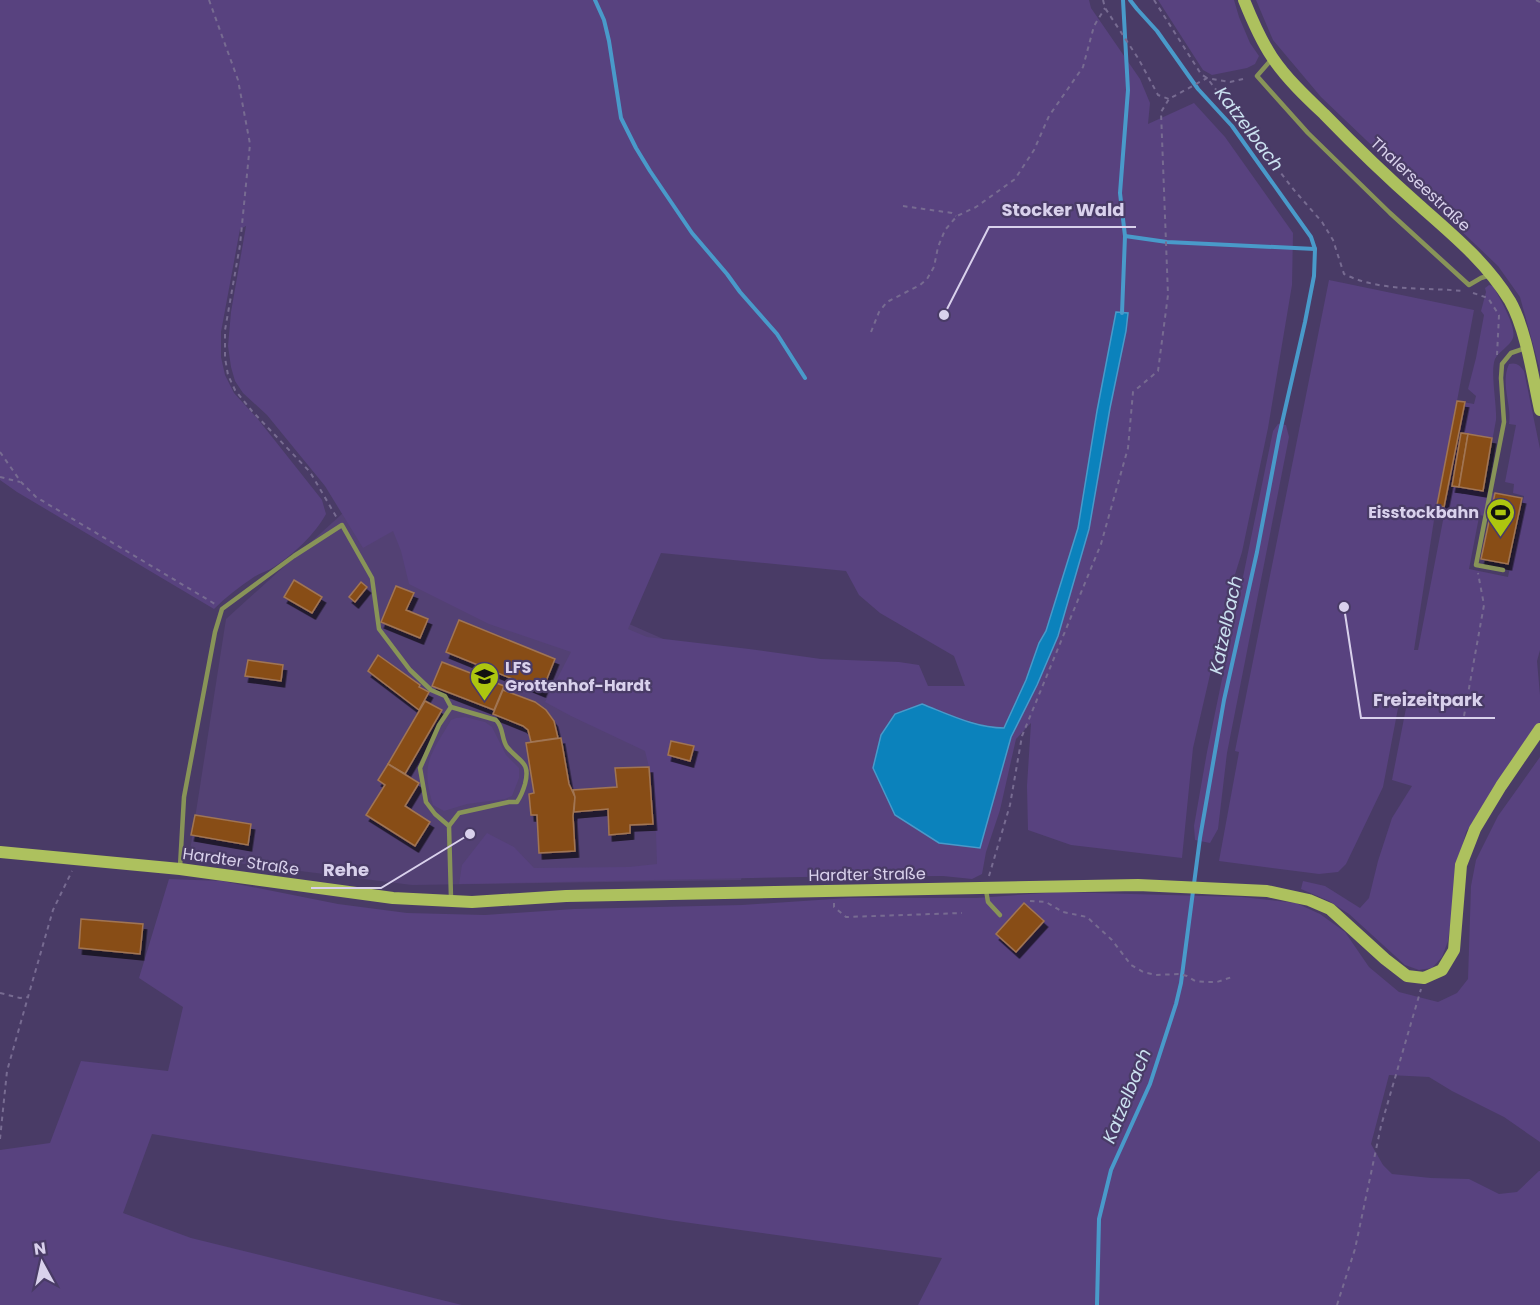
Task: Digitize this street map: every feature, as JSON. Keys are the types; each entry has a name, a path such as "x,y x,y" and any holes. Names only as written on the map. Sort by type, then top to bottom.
{"street":[{"name":"Thalerseestraße","path":"1244,0 1256,29 1273,58 1302,93 1374,165 1451,233 1492,275 1511,303 1526,348 1540,410"},
{"path":"1424,978 1442,970 1454,950 1461,864 1475,829 1540,729"},
{"name":"Hardter Straße","path":"0,852 180,869 393,898 472,902 566,896 1138,885 1267,891 1309,900 1330,909 1407,976 1424,978"}],"lane":[{"path":"1273,58 1257,76 1308,133 1390,213 1469,285 1492,275"},
{"path":"1503,570 1476,565 1504,422 1502,364 1510,353 1526,348"},
{"path":"180,869 184,797 215,632 222,609 294,556 342,525 372,578 379,629 410,669 431,690 445,696 451,707 496,720 501,726 507,746 524,764 527,774 522,796 517,802 459,813 449,826 451,901"},
{"path":"449,826 435,814 426,802 420,768 439,725 451,707"},
{"path":"986,888 987,900 1000,915"}],"path":[{"path":"208,0 238,80 250,144 240,245 225,330 225,358 228,375 235,390 252,411 310,472 342,525"},
{"path":"1103,0 1105,8 1138,58 1158,95 1169,99"},
{"path":"1154,0 1202,74 1322,222 1333,240 1344,274 1357,281 1398,288 1462,291"},
{"path":"871,332 879,312 887,302 927,279 934,267 938,247 945,230 957,216 976,207 1015,179 1034,150 1049,116 1083,67 1094,26 1105,8"},
{"path":"1207,78 1230,82 1257,76"},
{"path":"986,888 1010,805 1022,736 1101,544 1128,448 1133,392 1158,371 1168,295 1161,111 1169,99 1207,78"},
{"path":"903,206 952,213 957,216"},
{"path":"1474,293 1488,298 1499,315 1497,357 1502,364"},
{"path":"0,452 21,482 36,497 222,609"},
{"path":"0,477 21,482"},
{"path":"1464,716 1484,605 1476,565"},
{"path":"0,1139 7,1071 53,910 77,860"},
{"path":"832,891 834,907 846,917 963,913"},
{"path":"1026,901 1046,902 1063,912 1087,916 1112,940 1131,965 1143,972 1156,975 1179,974 1195,981 1206,982 1217,982 1232,977"},
{"path":"1337,1305 1355,1249 1381,1126 1424,978"},
{"path":"0,993 20,998 28,997"}],"shaded area":[{"path":"0,0 1089,0 1091,8 1140,79 1150,103 1148,124 1194,103 1225,137 1293,233 1292,285 1268,428 1242,552 1228,597 1193,748 1182,858 1071,845 1028,830 1027,786 1031,723 1016,739 1000,810 986,852 982,874 972,879 943,876 802,877 459,884 462,865 487,833 514,847 534,868 629,867 657,864 649,767 645,751 545,702 571,652 489,624 409,584 401,551 393,531 363,548 325,486 267,415 243,393 235,381 228,346 231,312 246,226 240,229 221,332 221,357 225,375 234,393 257,418 322,500 326,514 303,543 282,562 238,588 214,609 0,480","holes":["661,553 846,571 859,595 880,613 954,656 965,686 928,686 919,665 821,659 647,637 628,629","1012,711 1021,717 1011,737 966,720 989,727 1004,728"]},
{"path":"1158,0 1234,0 1250,43 1259,56 1255,64 1247,68 1212,75 1203,70"},
{"path":"1256,0 1540,0 1540,370 1520,297 1498,266 1321,97 1273,40"},
{"path":"1329,280 1474,310 1457,401 1474,404 1476,396 1468,389 1484,315 1481,311 1485,288 1489,285 1493,286 1507,312 1514,333 1509,344 1495,359 1493,380 1496,420 1483,491 1522,500 1508,564 1481,559 1490,517 1436,507 1414,650 1418,650 1445,510 1479,517 1469,569 1508,577 1524,496 1513,493 1514,484 1505,482 1516,425 1509,424 1506,379 1509,364 1518,364 1524,371 1540,449 1540,650 1537,661 1540,722 1466,832 1454,879 1448,941 1442,957 1432,968 1419,970 1405,965 1349,914 1329,901 1301,889 1303,881 1325,886 1360,908 1369,898 1392,818 1412,786 1392,780 1407,703 1399,703 1383,787 1346,864 1338,872 1319,874 1219,861 1239,752 1235,751"},
{"path":"1278,424 1286,425 1289,437 1227,753 1218,829 1210,843 1195,840 1194,826 1273,431"},
{"name":"LFS Grottenhof-Hardt","path":"354,503 736,671 775,732 741,880 412,885 189,857 226,619"},
{"path":"465,717 485,722 492,727 506,755 519,768 519,778 512,796 467,804 444,811 433,805 429,790 428,768 433,751 451,720"},
{"path":"1540,757 1540,1142 1504,1117 1429,1077 1389,1075 1371,1144 1383,1165 1392,1174 1469,1179 1499,1194 1517,1192 1540,1171 1540,1305 918,1305 942,1258 669,1220 152,1134 123,1213 191,1238 462,1305 0,1305 0,1150 50,1143 81,1061 168,1071 183,1007 139,978 169,879 222,881 338,904 407,913 485,915 574,909 742,905 848,898 976,898 1059,892 1242,897 1296,903 1320,914 1345,932 1369,967 1399,992 1438,1002 1457,993 1468,979 1471,886 1476,860 1498,816"}],"water":[{"path":"1116,312 1128,313 1126,331 1089,529 1058,636 1011,737 980,848 939,843 895,815 873,768 881,735 895,714 922,704 973,723 1004,728 1046,631 1078,528"}],"building":[{"path":"1457,401 1465,402 1444,507 1437,505"},
{"path":"1461,433 1468,434 1459,487 1452,486"},
{"path":"1468,434 1492,438 1483,491 1459,487"},
{"name":"Eisstockbahn","path":"1495,493 1522,498 1508,564 1481,559"},
{"path":"294,580 322,597 312,613 284,597"},
{"path":"361,582 367,587 355,602 349,597"},
{"path":"396,586 414,593 406,610 428,619 420,638 381,622"},
{"path":"459,620 555,659 542,691 446,652"},
{"path":"378,655 420,685 419,687 429,692 419,710 368,671"},
{"path":"248,660 283,665 281,681 245,676"},
{"path":"442,662 504,686 494,710 432,686"},
{"path":"503,690 535,702 546,710 554,721 558,738 531,742 528,730 523,726 493,714"},
{"path":"425,701 442,710 405,774 388,764"},
{"path":"561,738 569,784 575,797 573,816 575,851 539,853 537,815 531,815 529,794 534,793 526,743"},
{"path":"671,741 694,746 690,761 668,755"},
{"path":"388,764 419,783 405,806 430,822 415,846 366,815 385,785 378,780"},
{"path":"649,767 653,824 630,825 630,833 609,835 608,809 574,812 573,790 617,787 615,768"},
{"path":"195,815 251,824 248,845 191,835"},
{"path":"1024,903 1044,921 1016,952 996,934"},
{"path":"81,919 143,924 140,954 79,948"}],"waterway":[{"path":"595,0 604,20 609,41 621,118 636,148 692,233 777,334 805,378"},
{"path":"1122,313 1125,236 1120,193 1128,90 1123,0"},
{"name":"Katzelbach","path":"1097,1305 1099,1219 1111,1170 1150,1084 1181,983 1200,838 1224,700 1305,322 1314,276 1315,249 1311,237 1232,126 1198,89 1157,31 1130,0"},
{"path":"1125,236 1167,242 1315,249"}],"place":[{"name":"Stocker Wald","path":"944,315"},
{"name":"Eisstockbahn","path":"1500,538"},
{"name":"Freizeitpark","path":"1344,607"},
{"name":"LFS Grottenhof-Hardt","path":"484,702"},
{"name":"Rehe","path":"470,834"}]}
